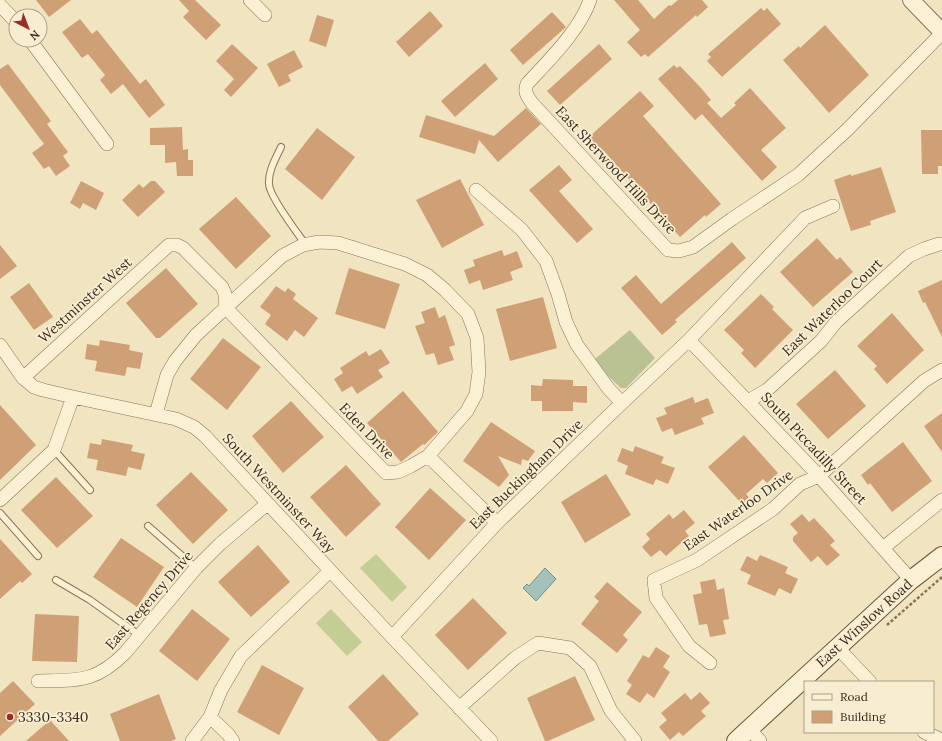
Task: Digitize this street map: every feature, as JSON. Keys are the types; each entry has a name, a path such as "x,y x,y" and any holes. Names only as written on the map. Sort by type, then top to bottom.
{"main road":[{"name":"East Winslow Road","path":"805,681 837,647 911,580 942,556"},
{"name":"East Winslow Road","path":"736,741 754,735 804,682"}],"street":[{"path":"250,0 264,15"},
{"name":"East Sherwood Hills Drive","path":"590,0 586,12 578,24 527,84 525,90 532,102 668,250 679,251 693,247 798,175 848,129 942,33"},
{"path":"911,0 942,33"},
{"path":"0,5 8,14"},
{"path":"36,48 107,144"},
{"path":"476,190 522,230 546,261 566,322 577,345 608,388 622,402"},
{"path":"690,340 805,218 833,206"},
{"path":"156,414 167,375 175,361 196,335 282,256 306,245 319,242 338,243 405,264 431,278 445,290 468,314 477,338 479,372 476,394 467,410 428,456 497,523"},
{"name":"East Waterloo Court","path":"748,401 768,390 821,341 836,322 909,256 924,249 942,244"},
{"name":"Westminster West","path":"23,378 169,245 176,245 183,248 222,287 225,294 226,308"},
{"name":"Eden Drive","path":"226,308 386,473 398,472 428,456"},
{"name":"East Buckingham Drive","path":"392,637 497,523 622,402 690,340"},
{"name":"South Piccadilly Street","path":"690,340 819,476 911,580"},
{"name":"South Westminster Way","path":"0,345 23,378 29,383 43,390 156,414 186,423 205,436 267,504 491,741"},
{"path":"819,476 924,381 942,370"},
{"path":"0,500 54,450 73,397"},
{"name":"East Waterloo Drive","path":"710,663 690,646 656,598 654,580 697,560 773,509 800,484 819,476"},
{"path":"883,548 942,500"},
{"name":"East Regency Drive","path":"38,681 78,680 97,675 112,665 196,568 220,544 267,504"},
{"path":"192,741 210,717 221,690 241,656 330,571"},
{"path":"459,708 515,658 538,643 570,648 590,666 611,711 635,741"},
{"path":"837,647 869,681"},
{"path":"210,717 228,734 233,741"},
{"path":"926,733 942,740"}],"lane":[{"path":"281,146 270,174 269,186 282,211 306,245"},
{"path":"54,450 90,490"},
{"path":"0,513 38,556"},
{"path":"148,526 196,568"},
{"path":"56,580 90,600 139,635"}],"green space":[{"path":"630,330 655,358 626,388 621,388 608,376 595,359"},
{"path":"376,554 407,587 392,602 360,568"},
{"path":"331,609 362,642 347,656 316,623"}],"water":[{"path":"545,568 556,579 536,601 523,588 527,584 529,586"}],"building":[{"path":"36,0 71,0 49,17 48,8 42,8"},
{"path":"179,0 195,0 221,25 206,40 183,17 189,11"},
{"path":"614,0 638,0 654,19 669,5 671,6 678,0 702,0 708,7 697,17 696,15 648,57 645,54 641,57 627,42 640,30"},
{"path":"761,8 764,11 767,8 781,24 722,77 707,61 711,57 708,54"},
{"path":"430,11 443,26 409,57 396,42"},
{"path":"552,12 566,27 523,65 510,50"},
{"path":"317,15 334,20 326,47 309,41"},
{"path":"80,19 92,34 97,30 140,84 146,79 165,105 149,118 123,84 111,94 100,80 105,75 88,54 82,58 62,32"},
{"path":"825,25 869,75 829,113 783,60 799,46 800,48"},
{"path":"232,44 258,68 231,97 224,90 234,79 216,61"},
{"path":"599,44 612,59 560,105 547,91"},
{"path":"294,50 303,67 288,75 291,81 279,87 267,64"},
{"path":"485,63 498,79 455,117 441,101"},
{"path":"8,64 51,121 47,124 68,152 63,156 70,166 56,176 49,166 44,169 32,153 44,144 0,85 0,69"},
{"path":"674,65 677,68 680,66 701,88 711,100 707,103 721,118 736,105 734,103 750,88 786,128 761,150 777,167 762,181 702,114 695,120 658,79"},
{"path":"640,91 654,106 643,116 721,204 706,217 705,215 680,237 604,151 602,152 589,137"},
{"path":"526,108 541,124 498,162 479,140 475,154 419,137 426,115 494,136"},
{"path":"182,127 183,150 188,149 188,160 193,160 193,176 177,176 176,162 165,163 165,145 150,145 150,128"},
{"path":"317,128 355,157 322,200 285,169"},
{"path":"921,130 942,130 942,166 938,166 938,174 922,174"},
{"path":"559,165 572,180 559,191 593,229 577,243 529,190"},
{"path":"881,167 896,212 870,221 871,225 851,231 834,180 851,174 851,176"},
{"path":"460,179 484,225 442,248 416,200"},
{"path":"81,181 104,193 96,210 83,203 80,209 70,203"},
{"path":"151,181 155,181 165,192 138,217 122,200 139,184 143,188"},
{"path":"236,197 271,236 236,269 199,229"},
{"path":"817,238 837,260 840,257 853,272 813,307 780,272"},
{"path":"732,242 746,258 675,320 677,322 662,335 621,288 636,275 661,304"},
{"path":"0,245 17,266 0,279"},
{"path":"502,250 504,256 517,251 523,267 510,272 513,280 483,290 480,280 469,284 464,270 475,266 473,260"},
{"path":"166,268 198,304 160,338 156,338 126,303"},
{"path":"349,268 400,284 385,329 335,314"},
{"path":"942,280 942,337 918,291"},
{"path":"29,283 53,317 34,330 10,297"},
{"path":"276,286 285,292 288,288 296,294 293,299 318,318 304,337 295,330 287,341 265,324 271,315 260,307"},
{"path":"761,294 774,307 772,309 793,330 755,368 741,353 744,350 724,330"},
{"path":"543,297 557,348 510,361 496,309"},
{"path":"435,307 439,318 445,315 455,345 449,347 454,360 438,365 434,353 426,355 415,326 425,323 421,312"},
{"path":"892,313 924,350 887,384 874,369 877,366 857,346"},
{"path":"223,338 261,367 227,410 190,379"},
{"path":"100,340 130,345 129,350 143,353 140,369 127,367 125,376 95,371 97,361 85,359 87,344 99,346"},
{"path":"381,349 390,363 378,370 383,377 357,394 352,386 342,392 334,379 343,373 340,368 366,351 369,356"},
{"path":"835,370 866,406 828,439 796,404"},
{"path":"543,379 573,380 573,386 587,386 587,403 573,402 573,411 542,411 542,401 531,401 531,385 542,386"},
{"path":"403,391 438,432 424,445 423,444 401,462 367,423"},
{"path":"693,397 695,403 708,398 714,413 701,418 704,424 675,435 672,428 662,432 656,418 667,414 664,408"},
{"path":"291,401 324,437 283,473 252,436"},
{"path":"0,405 36,445 0,480"},
{"path":"942,413 942,452 924,426"},
{"path":"491,422 535,451 528,461 522,459 521,465 498,456 509,475 499,487 463,461"},
{"path":"744,435 778,473 767,483 763,479 746,494 749,497 742,504 708,467"},
{"path":"102,439 133,445 131,451 145,454 141,470 128,467 126,476 96,470 98,460 87,458 90,443 101,445"},
{"path":"903,442 932,481 892,512 870,483 868,485 861,475"},
{"path":"635,446 664,457 661,463 675,468 668,484 656,479 653,485 625,474 628,466 617,461 622,448 633,452"},
{"path":"346,465 381,504 346,537 310,497"},
{"path":"191,472 228,510 193,544 156,505"},
{"path":"606,474 631,515 585,543 561,502"},
{"path":"56,477 93,516 57,548 21,510"},
{"path":"430,488 466,520 429,560 395,527"},
{"path":"684,510 695,523 685,531 689,536 666,556 660,550 651,557 642,547 650,539 646,534 669,514 673,519"},
{"path":"802,514 809,522 814,518 835,541 830,545 840,555 827,566 818,556 811,562 793,541 793,537 798,533 790,524"},
{"path":"121,538 164,567 137,607 93,577"},
{"path":"0,539 32,574 22,583 20,581 0,599"},
{"path":"258,545 290,582 251,617 218,582"},
{"path":"760,555 788,567 785,573 798,579 791,594 779,588 775,596 747,584 751,575 740,570 747,556 757,561"},
{"path":"715,579 717,590 724,588 729,619 723,620 726,634 710,637 707,624 699,625 693,595 702,593 700,582"},
{"path":"607,582 642,612 623,635 628,640 617,653 581,624 599,601 594,597"},
{"path":"473,598 507,633 468,670 435,635"},
{"path":"192,609 230,639 197,681 159,651"},
{"path":"35,614 79,616 77,662 32,661"},
{"path":"656,647 670,656 663,667 670,672 654,698 647,693 640,703 626,694 632,685 627,681 643,655 649,658"},
{"path":"262,665 304,688 279,735 237,712"},
{"path":"383,674 419,714 388,741 378,741 348,707"},
{"path":"575,676 595,720 545,741 527,698"},
{"name":"3330-3340","path":"13,681 35,704 0,736 0,693"},
{"path":"700,692 710,703 701,711 706,716 683,736 679,732 670,740 659,727 667,720 661,713 685,693 691,700"},
{"path":"159,694 176,739 171,741 120,741 110,714"},
{"path":"50,720 69,741 26,741"}],"place":[{"name":"3330-3340","path":"10,717"}]}
